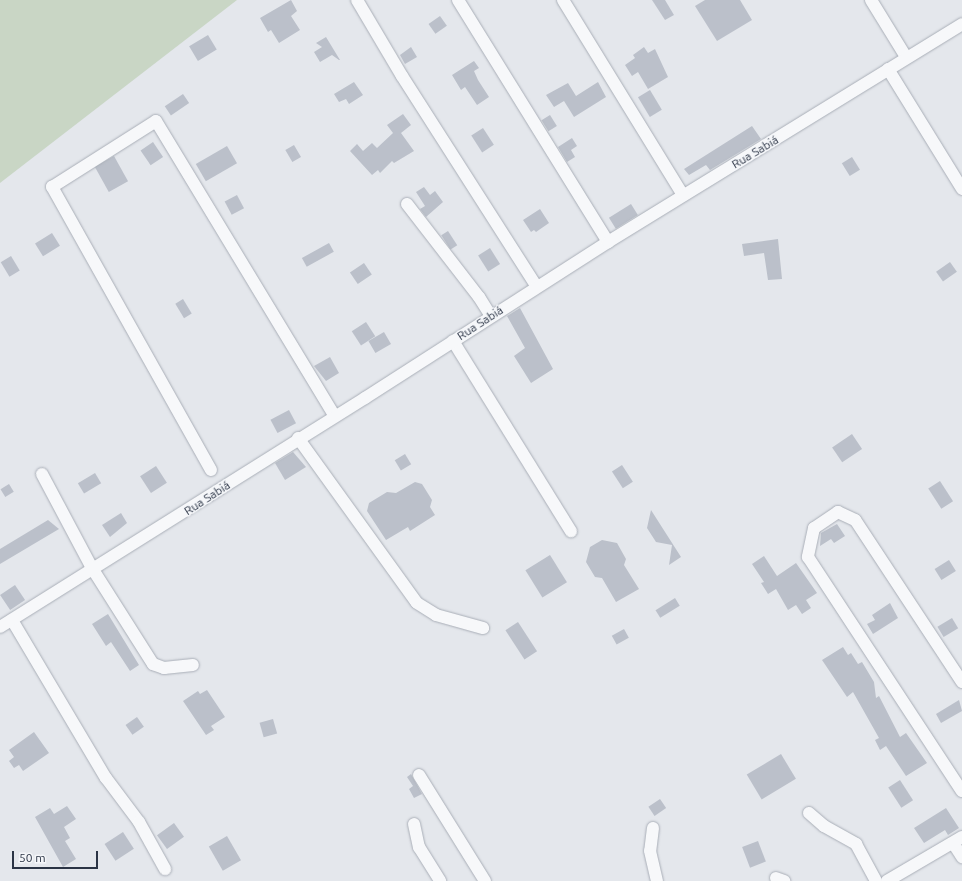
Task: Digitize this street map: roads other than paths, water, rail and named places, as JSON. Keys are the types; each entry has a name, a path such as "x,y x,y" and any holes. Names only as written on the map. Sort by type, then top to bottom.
{"street":[{"path":"357,0 402,76 537,287"},
{"path":"458,0 608,242"},
{"path":"563,0 683,195"},
{"path":"871,0 906,57"},
{"name":"Rua Sabiá","path":"0,627 92,568 169,523 298,438 608,242 906,57 962,24"},
{"path":"888,69 962,189"},
{"path":"211,470 52,187 156,120 335,416"},
{"path":"407,204 479,297 491,316"},
{"path":"453,341 571,531"},
{"path":"298,438 417,603 436,615 483,628"},
{"path":"42,474 92,568 153,664 159,668 193,664"},
{"path":"962,682 855,520 838,512 814,528 808,557 962,790"},
{"path":"12,620 102,772 139,822 165,869"},
{"path":"419,775 485,881"},
{"path":"809,813 824,826 856,844 876,881"},
{"path":"414,824 419,847 440,881"},
{"path":"653,828 650,851 658,881"},
{"path":"887,881 958,840 962,857"}]}
